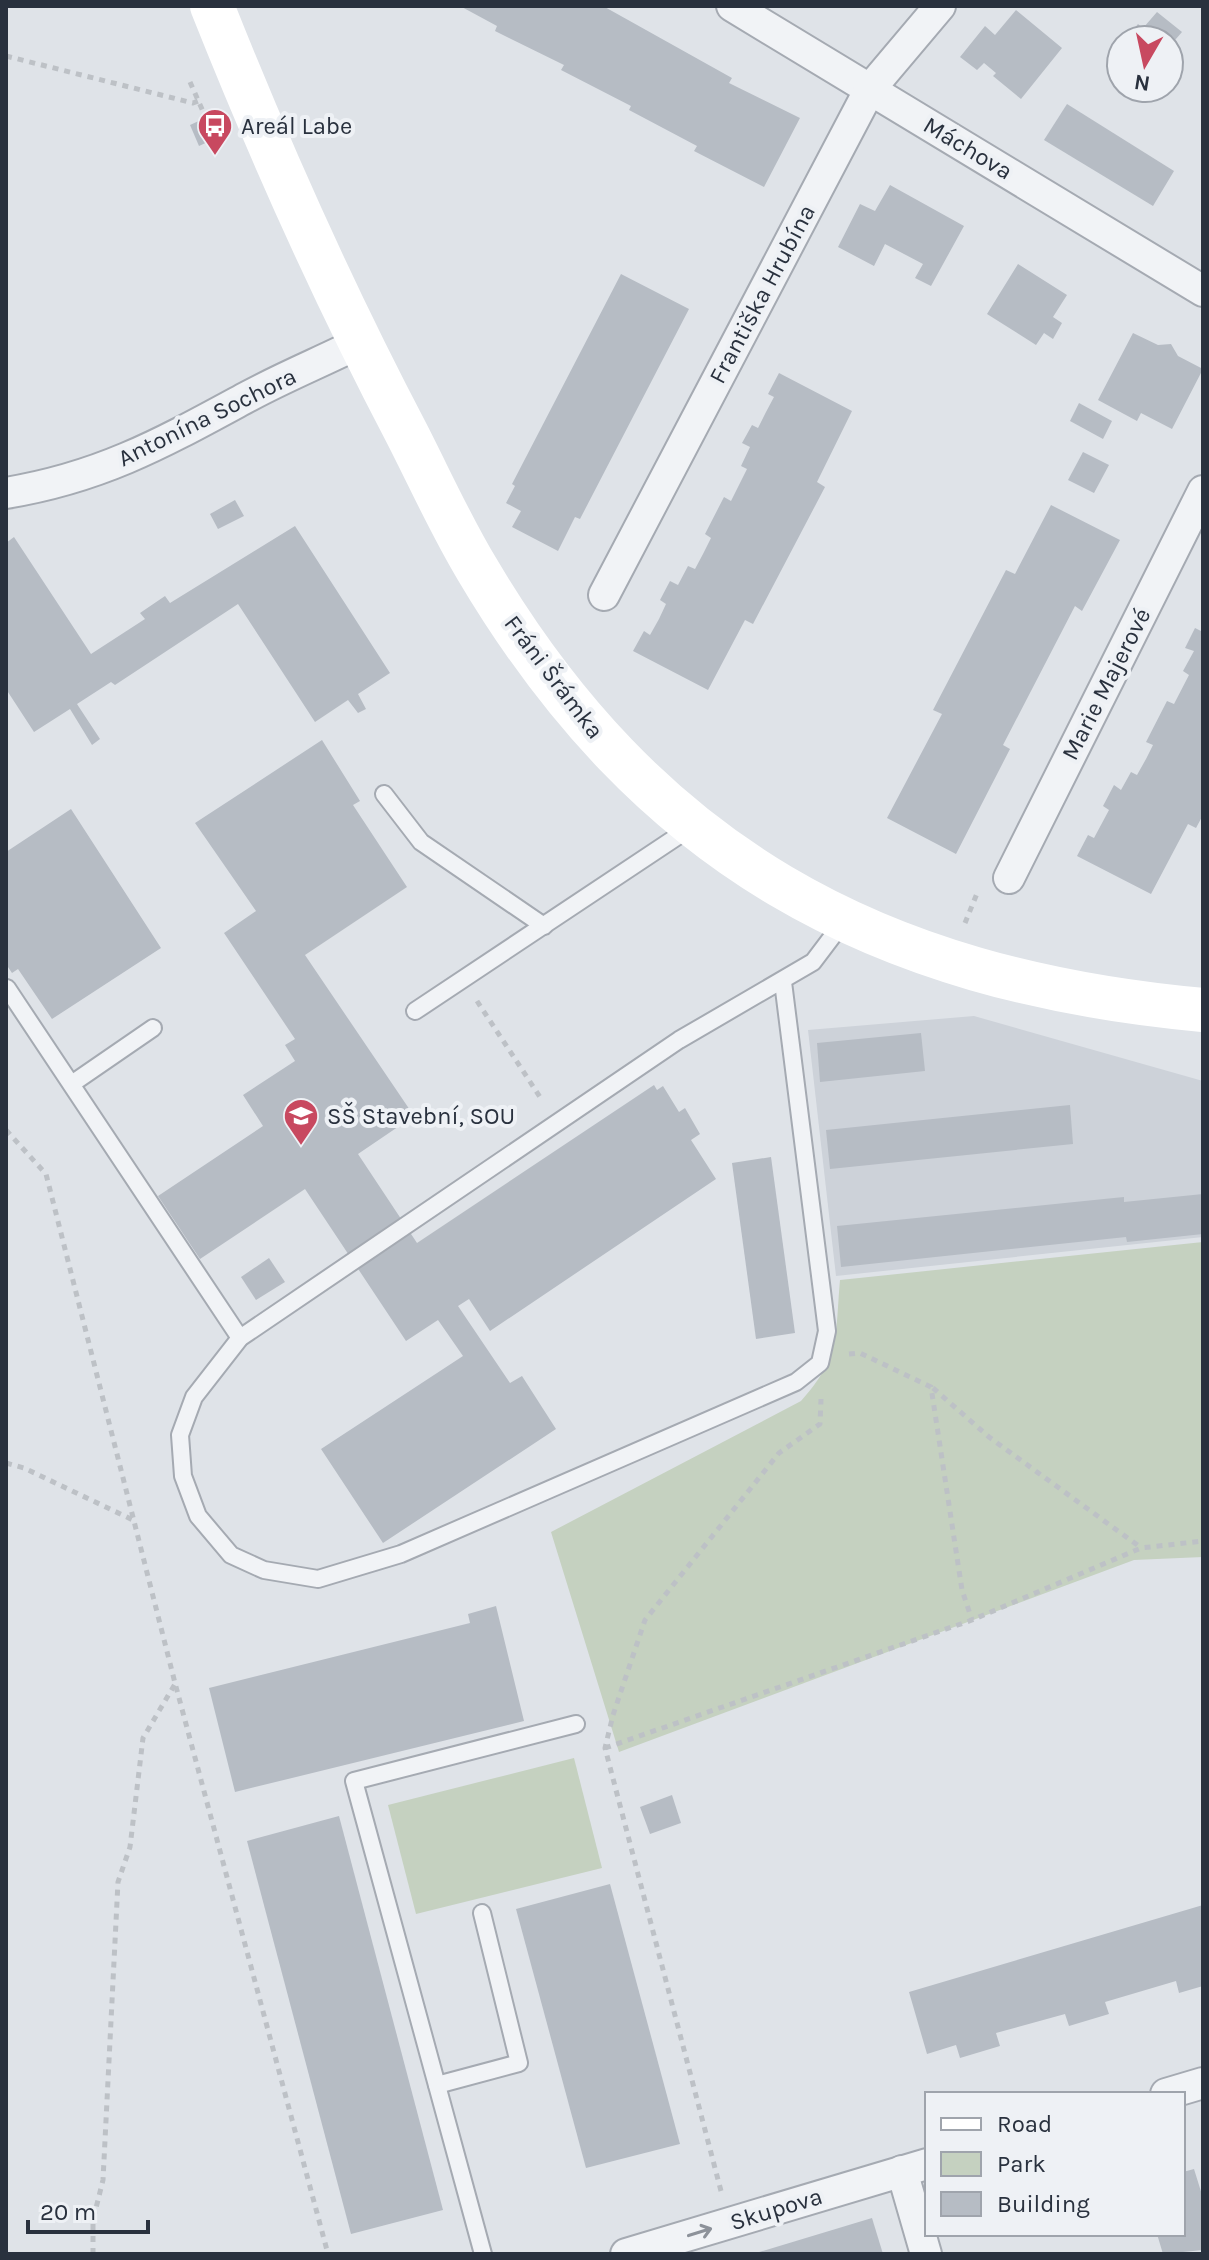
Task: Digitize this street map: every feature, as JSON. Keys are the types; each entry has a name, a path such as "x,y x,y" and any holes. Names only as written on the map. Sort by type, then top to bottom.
{"street":[{"name":"Fráni Šrámka","path":"212,6 271,152 359,343 476,568 569,703 627,767 692,826 777,886 887,941 998,976 1114,1000 1203,1010"},
{"name":"Máchova","path":"732,6 1203,291"},
{"name":"Františka Hrubína","path":"604,595 870,89 940,6"},
{"name":"Antonína Sochora","path":"6,493 63,484 161,445 251,394 359,343"},
{"name":"Marie Majerové","path":"1009,878 1203,491"},
{"path":"1173,2092 1203,2083"},
{"name":"Skupova","path":"626,2254 914,2167"},
{"path":"914,2167 926,2254"}],"lane":[{"path":"384,794 421,842 544,926"},
{"path":"415,1011 692,826"},
{"path":"783,982 827,1331 820,1363 796,1382 401,1554 318,1579 264,1570 231,1555 198,1516 183,1476 180,1435 194,1397 240,1338 679,1040 813,962 844,921"},
{"path":"7,988 240,1338"},
{"path":"73,1083 153,1028"},
{"path":"483,2254 354,1781 576,1724"},
{"path":"437,2085 519,2063 482,1913"}],"path":[{"path":"6,56 193,103 198,101"},
{"path":"190,82 217,143"},
{"path":"950,961 987,867 1009,878"},
{"path":"463,980 557,1124"},
{"path":"6,1130 46,1174 175,1683 328,2254"},
{"path":"824,1348 841,1355 860,1353 931,1387 989,1437 1141,1548"},
{"path":"931,1387 962,1590 972,1620"},
{"path":"729,2223 605,1748 645,1620 779,1453 820,1424 821,1396"},
{"path":"6,1463 24,1468 134,1521"},
{"path":"605,1748 972,1620 1141,1548 1203,1541"},
{"path":"93,2254 93,2220 103,2180 118,1882 130,1847 143,1738 175,1683"}],"shaded area":[{"path":"974,1016 1203,1081 1203,1237 836,1276 808,1030"}],"green space":[{"path":"1203,1242 1203,1557 1134,1560 619,1752 551,1532 801,1401 830,1358 836,1331 840,1280"},
{"path":"574,1758 602,1868 416,1914 388,1805"}],"building":[{"path":"460,6 603,6 732,78 729,83 800,118 764,187 694,151 697,146 629,110 631,106 561,70 564,65 495,31 497,26"},
{"path":"1016,10 1062,48 1021,99 993,76 996,73 984,63 977,70 960,57 985,26 995,35"},
{"path":"1157,12 1172,24 1147,24"},
{"path":"1067,104 1174,171 1153,206 1044,140"},
{"path":"203,119 212,140 199,146 190,125"},
{"path":"890,185 964,226 931,286 915,278 923,264 885,244 874,266 838,247 860,204 875,211"},
{"path":"1018,264 1067,295 1053,317 1062,323 1053,339 1044,333 1036,345 987,314"},
{"path":"621,274 689,309 580,519 575,517 558,551 512,527 521,511 506,503 515,486 512,484"},
{"path":"1133,333 1158,345 1171,344 1178,356 1203,369 1172,429 1141,413 1137,421 1098,400"},
{"path":"779,373 852,411 817,482 825,487 753,624 745,620 708,690 633,651 644,631 650,635 659,619 666,604 660,600 670,581 678,585 688,566 695,569 711,538 705,534 724,497 731,501 747,469 741,466 750,447 742,443 752,425 758,428 774,397 768,394"},
{"path":"1079,403 1112,421 1103,439 1070,421"},
{"path":"1083,452 1109,465 1094,493 1068,480"},
{"path":"235,500 244,516 218,529 210,514"},
{"path":"1051,505 1120,540 1082,611 1075,606 1003,745 1010,749 956,854 887,818 942,714 933,710 1006,570 1015,574"},
{"path":"295,526 390,673 358,694 366,709 358,713 348,700 315,722 238,604 115,685 111,682 77,704 100,739 92,745 70,709 34,732 6,689 6,543 14,537 91,654 145,619 140,613 165,596 170,603"},
{"path":"1195,628 1203,632 1203,815 1196,828 1188,824 1151,894 1077,856 1088,835 1094,838 1109,810 1103,806 1114,785 1121,790 1131,772 1137,775 1146,759 1153,745 1146,742 1167,701 1174,704 1189,675 1183,671 1194,651 1185,648"},
{"name":"SŠ Stavební, SOU","path":"322,740 360,801 353,805 407,887 305,955 414,1116 358,1154 417,1243 654,1085 657,1090 663,1086 679,1112 685,1108 700,1134 691,1140 716,1179 490,1331 469,1299 458,1306 510,1383 522,1376 556,1429 383,1543 321,1449 463,1356 438,1320 406,1341 305,1189 200,1259 158,1196 263,1126 243,1095 295,1061 285,1045 295,1039 224,933 256,911 195,823"},
{"path":"71,809 161,948 52,1019 18,969 12,973 6,964 6,852"},
{"path":"921,1033 925,1071 820,1082 817,1043"},
{"path":"1070,1105 1073,1144 830,1169 826,1130"},
{"path":"771,1157 795,1333 756,1339 732,1163"},
{"path":"1203,1194 1203,1234 1127,1242 1126,1237 841,1267 837,1226 1124,1197 1124,1202"},
{"path":"269,1258 285,1282 256,1300 241,1277"},
{"path":"496,1606 524,1721 235,1792 209,1688 470,1623 468,1614"},
{"path":"672,1795 681,1823 650,1834 640,1807"},
{"path":"339,1816 443,2210 351,2234 247,1841"},
{"path":"610,1884 680,2144 586,2168 516,1909"},
{"path":"1203,1905 1203,1986 1179,1993 1176,1981 1105,2002 1109,2014 1069,2026 1065,2014 996,2033 1000,2046 960,2058 956,2045 927,2054 909,1992"},
{"path":"1194,2169 1203,2198 1203,2250 1163,2254 1158,2236 1185,2236 1185,2171"},
{"path":"872,2218 883,2254 756,2254 756,2253"}],"place":[{"name":"Areál Labe","path":"215,157"},
{"name":"SŠ Stavební, SOU","path":"301,1147"}]}
